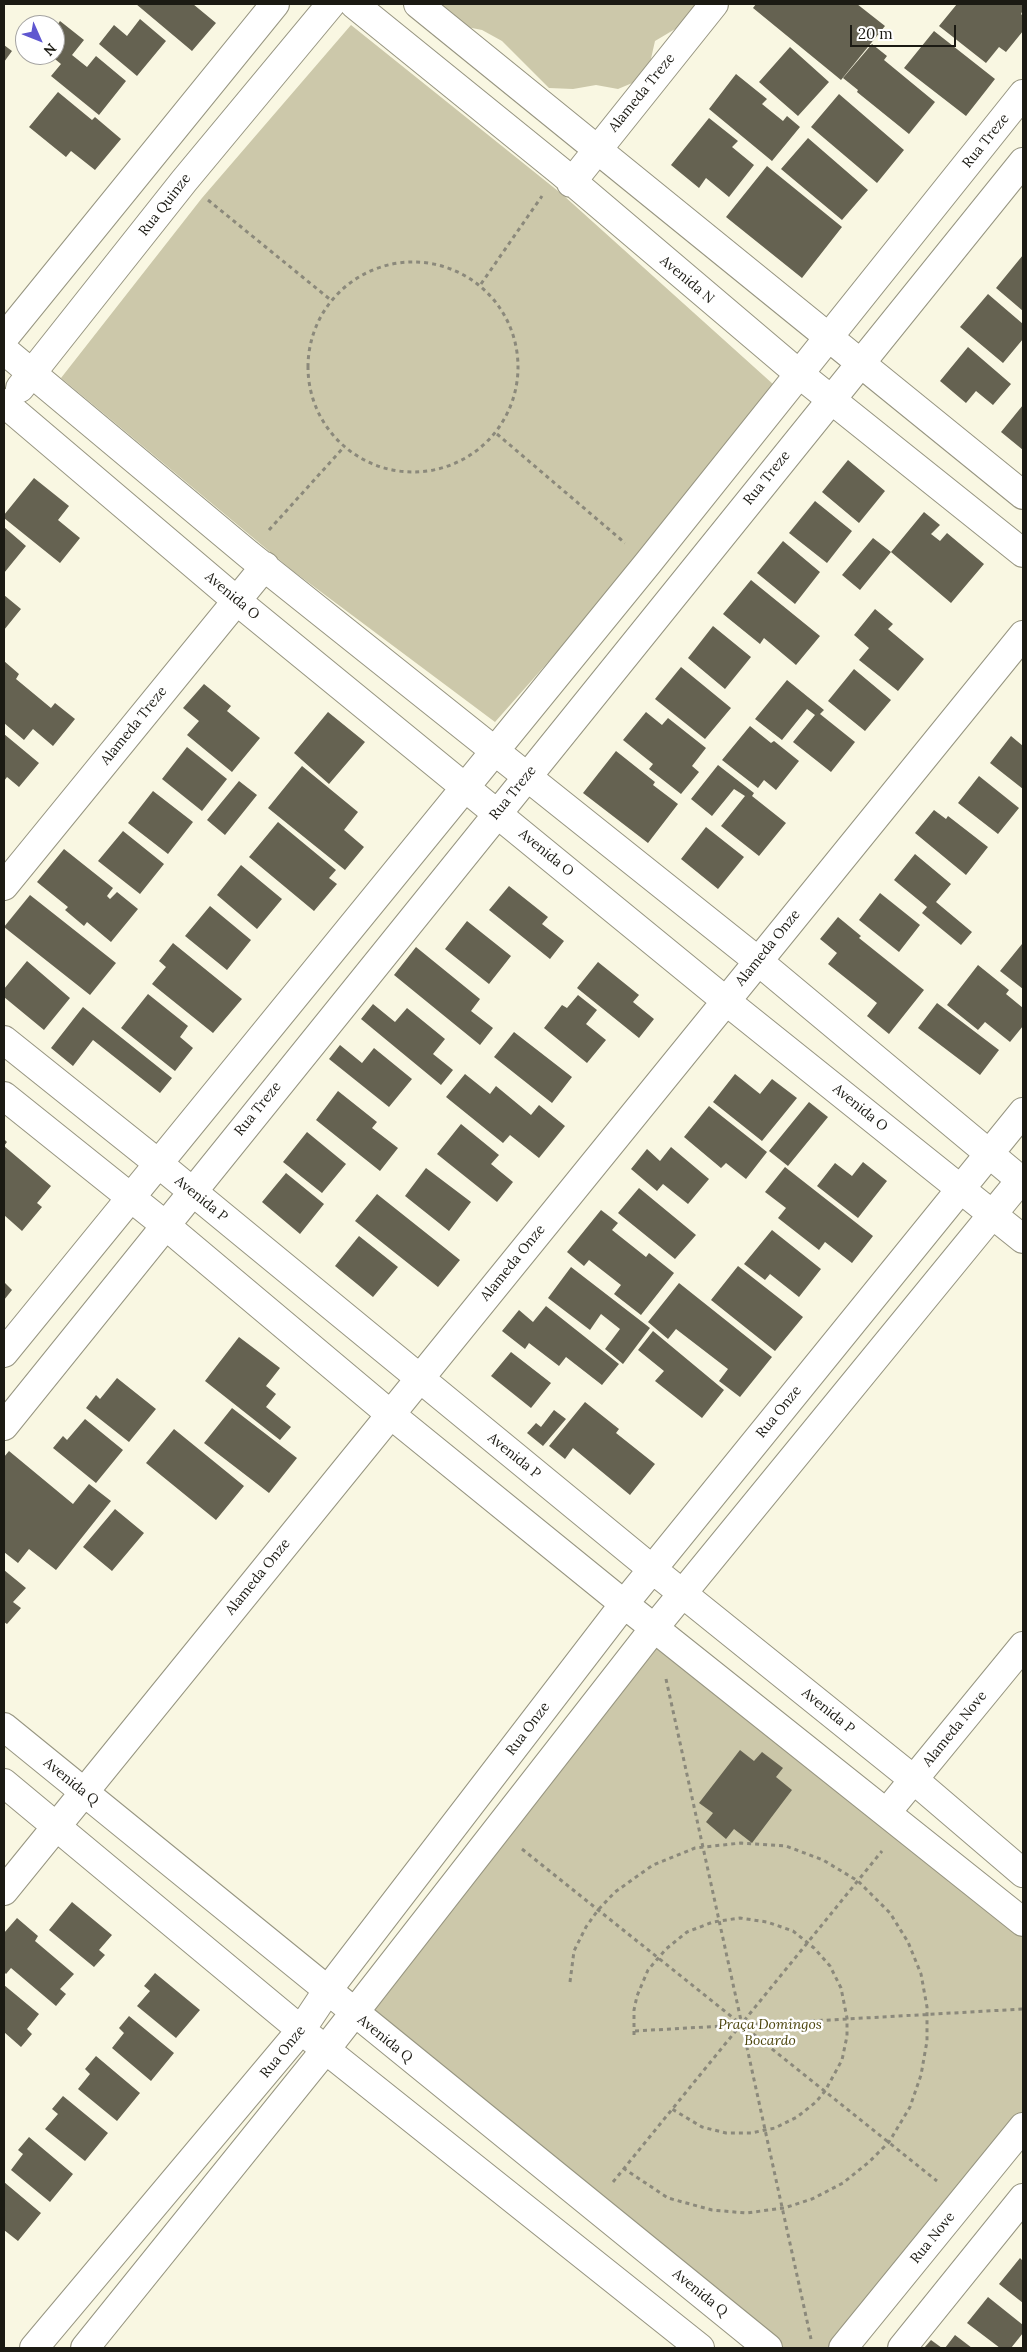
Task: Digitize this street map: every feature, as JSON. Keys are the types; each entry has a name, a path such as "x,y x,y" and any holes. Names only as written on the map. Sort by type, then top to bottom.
{"street":[{"path":"4,338 275,4"},
{"name":"Rua Quinze","path":"5,406 184,181 331,4"},
{"name":"Avenida N","path":"354,4 565,177 798,373 1023,553"},
{"path":"418,4 862,362 1023,495"},
{"name":"Alameda Treze","path":"565,177 598,148 714,4"},
{"name":"Rua Treze","path":"4,1353 648,562 1023,94"},
{"name":"Rua Treze","path":"4,1426 1023,162"},
{"path":"4,350 256,560 758,961 988,1155 1022,1180 654,1627 326,2049 85,2348"},
{"name":"Avenida O","path":"5,406 237,601 726,1001 1023,1239"},
{"name":"Alameda Treze","path":"4,886 237,601 256,560"},
{"name":"Alameda Onze","path":"4,1891 1023,635"},
{"name":"Avenida P","path":"4,1040 192,1191 1023,1872"},
{"path":"4,1096 165,1225 390,1414 624,1604 1023,1922"},
{"name":"Rua Onze","path":"34,2348 301,2030 327,1991 624,1604 1023,1112"},
{"name":"Alameda Nove","path":"895,1819 913,1780 1023,1646"},
{"name":"Avenida Q","path":"4,1727 353,2013 768,2348"},
{"path":"4,1783 301,2030 700,2348"},
{"name":"Rua Nove","path":"843,2348 1023,2128"},
{"path":"902,2348 1023,2198"}],"path":[{"path":"481,284 565,177"},
{"path":"184,181 332,301"},
{"path":"406,260 446,265 481,284 509,318 519,357 515,396 497,434 471,456 441,469 407,472 373,465 344,447 323,422 310,391 308,357 317,322 339,292 369,270 406,260"},
{"path":"497,434 648,562"},
{"path":"256,560 344,447"},
{"path":"665,1675 720,1921 740,2024 784,2208 813,2348"},
{"path":"592,2206 858,1881 895,1819"},
{"path":"497,1829 963,2201"},
{"path":"570,1982 574,1951 598,1910 615,1892 653,1865 702,1847 741,1843 786,1846 823,1860 858,1881 890,1913 908,1942 921,1974 927,2015 928,2041 921,2075 910,2107 889,2142 843,2184 812,2199 784,2208 746,2213 712,2210 668,2198 623,2168"},
{"path":"672,2109 702,2127 726,2133 766,2129 797,2117 816,2102 825,2091 842,2060 847,2036 847,2018 841,1988 830,1966 808,1942 793,1931 768,1922 740,1918 720,1921 687,1932 658,1958 648,1970 637,1996 634,2010 634,2033 740,2024 847,2018 1023,2010"}],"green space":[{"path":"407,4 705,4 697,16 655,41 650,63 637,81 618,89 596,85 573,89 549,88 502,41 482,30 457,25"},
{"path":"351,25 563,195 774,385 641,557 495,722 293,571 61,378 202,198"},
{"name":"Praça Domingos Bocardo","path":"656,1633 1023,1931 1023,2118 835,2348 777,2348 364,2011"}],"building":[{"path":"136,4 193,4 216,23 192,51"},
{"path":"756,4 857,4 885,26 841,80 753,8"},
{"path":"957,4 1023,4 1021,14 1023,16 1023,31 1006,52 999,47 986,63 939,26"},
{"path":"140,19 166,41 137,76 99,44 114,25 127,36"},
{"path":"65,25 84,40 72,55 87,67 96,56 126,81 99,115 51,76 60,65 65,65"},
{"path":"934,31 995,79 966,116 904,68"},
{"path":"872,44 887,56 884,60 935,102 909,134 857,92 858,90 843,78"},
{"path":"4,45 12,51 4,62"},
{"path":"790,47 829,82 798,116 759,82"},
{"path":"736,74 767,99 762,104 783,121 787,116 800,127 772,161 709,109"},
{"path":"58,92 92,120 95,117 121,139 95,170 71,151 66,157 29,127"},
{"path":"839,94 904,150 877,183 811,127"},
{"path":"709,118 738,141 732,147 754,165 729,197 706,178 699,188 671,165"},
{"path":"808,138 868,190 842,220 781,169"},
{"path":"767,166 842,227 802,278 726,217"},
{"path":"1023,255 1023,311 996,288"},
{"path":"988,294 1023,324 1023,339 1003,363 960,327"},
{"path":"968,347 1011,384 993,405 976,391 966,403 940,381"},
{"path":"1023,405 1023,450 1001,432"},
{"path":"848,460 885,491 859,523 822,492"},
{"path":"34,478 69,506 58,520 80,538 60,563 4,518 4,515"},
{"path":"815,501 852,531 827,563 789,533"},
{"path":"924,512 940,525 931,534 940,541 947,533 984,564 951,603 891,552"},
{"path":"4,527 26,546 4,573"},
{"path":"873,538 891,552 860,590 842,575"},
{"path":"783,541 820,572 795,604 757,573"},
{"path":"751,580 820,636 796,665 764,638 760,644 723,614"},
{"path":"4,595 21,609 4,630"},
{"path":"875,609 893,624 888,629 924,659 898,691 859,660 869,648 854,635"},
{"path":"713,626 751,657 725,689 688,658"},
{"path":"4,661 19,674 16,679 51,708 55,703 75,719 53,746 33,729 24,740 4,723"},
{"path":"681,667 731,708 705,739 655,699"},
{"path":"854,669 891,700 865,731 828,701"},
{"path":"787,680 824,710 820,714 855,742 831,772 793,742 815,715 807,709 782,740 755,719"},
{"path":"204,684 231,706 227,711 260,738 232,772 187,735 199,721 183,708"},
{"path":"328,712 365,742 329,784 294,753"},
{"path":"646,712 662,725 668,718 706,748 692,766 699,772 681,794 649,769 653,764 623,740"},
{"path":"750,726 771,743 774,741 799,761 776,790 764,780 758,788 722,760"},
{"path":"4,734 39,763 19,787 7,777 4,781"},
{"path":"1011,736 1023,746 1023,789 990,763"},
{"path":"187,747 227,779 202,811 162,779"},
{"path":"616,751 655,782 653,785 678,804 648,843 583,793"},
{"path":"718,765 754,793 752,796 786,823 759,856 721,826 745,796 734,789 712,816 691,799"},
{"path":"302,766 358,812 344,830 364,847 345,870 268,808"},
{"path":"979,776 1019,808 998,834 958,803"},
{"path":"239,781 257,795 225,835 207,820"},
{"path":"153,791 193,822 168,854 128,823"},
{"path":"934,810 946,819 948,816 988,847 966,875 915,833"},
{"path":"278,822 336,870 329,878 337,884 314,911 249,857"},
{"path":"706,827 744,857 718,889 681,859"},
{"path":"123,831 164,864 140,894 98,861"},
{"path":"64,849 113,888 107,896 110,899 117,892 138,909 111,942 87,922 84,926 65,910 68,907 37,882"},
{"path":"915,854 951,884 936,902 972,932 961,945 922,913 927,907 894,880"},
{"path":"241,865 282,899 257,929 217,895"},
{"path":"509,886 548,917 542,924 564,941 550,959 489,910"},
{"path":"880,893 920,925 899,952 859,920"},
{"path":"30,895 116,963 90,995 4,927"},
{"path":"210,906 251,940 227,970 185,936"},
{"path":"838,917 861,936 859,938 924,990 889,1034 867,1016 877,1003 828,964 837,953 820,939"},
{"path":"467,921 511,956 489,984 445,949"},
{"path":"173,943 242,999 213,1033 152,984 166,967 159,961"},
{"path":"1023,945 1023,989 1000,971"},
{"path":"416,947 480,999 471,1011 493,1028 480,1045 394,975"},
{"path":"27,961 70,998 44,1030 4,997 4,989"},
{"path":"598,962 639,995 633,1002 654,1019 639,1038 577,988"},
{"path":"978,965 1009,990 1006,994 1023,1008 1023,1026 1010,1042 985,1022 978,1030 947,1005"},
{"path":"148,994 188,1026 180,1037 193,1048 175,1071 121,1028"},
{"path":"578,995 597,1010 586,1024 606,1040 587,1063 544,1028 562,1005 567,1008"},
{"path":"937,1003 999,1050 980,1075 918,1028"},
{"path":"373,1004 395,1022 407,1008 445,1039 433,1054 453,1070 441,1085 361,1019"},
{"path":"83,1007 172,1078 160,1093 93,1040 73,1066 51,1048"},
{"path":"514,1032 572,1077 552,1103 494,1057"},
{"path":"340,1045 362,1063 374,1048 412,1079 389,1107 329,1059"},
{"path":"465,1074 490,1094 496,1086 531,1115 539,1105 565,1126 539,1158 510,1135 503,1143 446,1097"},
{"path":"735,1074 760,1094 772,1079 797,1098 762,1141 713,1102"},
{"path":"338,1091 377,1122 372,1128 398,1148 380,1171 316,1120"},
{"path":"809,1102 828,1117 788,1166 769,1151"},
{"path":"709,1106 767,1152 746,1179 726,1163 721,1168 684,1137"},
{"path":"461,1124 499,1155 491,1164 513,1182 497,1202 437,1154"},
{"path":"307,1132 346,1164 322,1193 283,1162"},
{"path":"4,1146 51,1186 37,1203 42,1207 22,1231 4,1215"},
{"path":"671,1147 709,1179 688,1204 663,1184 657,1191 631,1169 647,1149 660,1161"},
{"path":"863,1162 887,1181 858,1218 817,1186 835,1163 852,1176"},
{"path":"785,1167 873,1236 852,1263 825,1242 819,1250 778,1218 786,1208 765,1192"},
{"path":"426,1168 471,1202 449,1231 405,1196"},
{"path":"286,1173 324,1204 300,1234 262,1202"},
{"path":"639,1188 696,1235 675,1259 618,1213"},
{"path":"377,1194 460,1260 438,1287 355,1221"},
{"path":"601,1210 618,1223 612,1230 646,1257 649,1253 674,1273 641,1315 614,1294 621,1285 589,1260 584,1266 567,1252"},
{"path":"772,1230 821,1269 799,1297 770,1274 765,1280 744,1264"},
{"path":"359,1236 398,1267 373,1297 335,1266"},
{"path":"738,1266 803,1317 775,1351 711,1300"},
{"path":"571,1267 650,1328 623,1364 605,1349 620,1329 601,1314 590,1330 548,1298"},
{"path":"4,1282 12,1290 4,1300"},
{"path":"679,1283 772,1357 740,1397 719,1381 728,1369 676,1329 668,1339 648,1322"},
{"path":"546,1306 619,1364 602,1385 566,1357 559,1366 529,1343 525,1349 502,1331 519,1310 533,1322"},
{"path":"653,1331 724,1390 702,1418 655,1381 664,1371 638,1350"},
{"path":"239,1337 280,1368 266,1386 276,1394 266,1407 291,1427 280,1440 205,1381"},
{"path":"511,1352 551,1383 531,1408 491,1376"},
{"path":"117,1378 156,1409 129,1442 86,1408 96,1395 100,1399"},
{"path":"585,1402 619,1429 616,1433 655,1464 630,1495 573,1448 565,1459 549,1446"},
{"path":"232,1408 297,1458 269,1493 204,1443"},
{"path":"554,1410 566,1419 543,1446 527,1433 536,1423 541,1427"},
{"path":"85,1419 123,1450 96,1483 53,1448 63,1436 67,1440"},
{"path":"174,1429 244,1486 216,1520 146,1463"},
{"path":"9,1451 73,1504 89,1484 111,1501 56,1570 29,1549 18,1563 4,1552 4,1457"},
{"path":"115,1509 144,1533 112,1571 83,1547"},
{"path":"4,1570 26,1588 13,1602 21,1608 7,1624 4,1622"},
{"path":"740,1750 754,1761 762,1752 783,1768 776,1777 792,1790 752,1843 734,1829 726,1839 706,1822 713,1813 699,1803"},
{"path":"72,1902 112,1935 99,1950 105,1955 94,1967 49,1930"},
{"path":"17,1918 38,1936 35,1941 74,1974 60,1989 66,1994 56,2006 11,1968 6,1974 4,1972 4,1933"},
{"path":"155,1973 200,2010 176,2038 137,2006 150,1991 144,1986"},
{"path":"4,1985 39,2014 27,2029 32,2034 21,2047 4,2032"},
{"path":"129,2016 174,2053 151,2081 112,2048 124,2033 119,2028"},
{"path":"96,2056 140,2093 117,2121 78,2089 90,2074 85,2069"},
{"path":"63,2096 108,2133 85,2161 45,2129 58,2114 52,2109"},
{"path":"29,2137 73,2174 50,2202 11,2170 23,2154 18,2150"},
{"path":"4,2182 41,2213 18,2241 4,2230"},
{"path":"1020,2258 1023,2261 1023,2303 999,2284"},
{"path":"988,2297 1023,2325 1023,2333 1011,2348 1000,2348 967,2323"},
{"path":"955,2335 972,2348 945,2348"},
{"path":"931,2340 942,2348 924,2348"}]}
